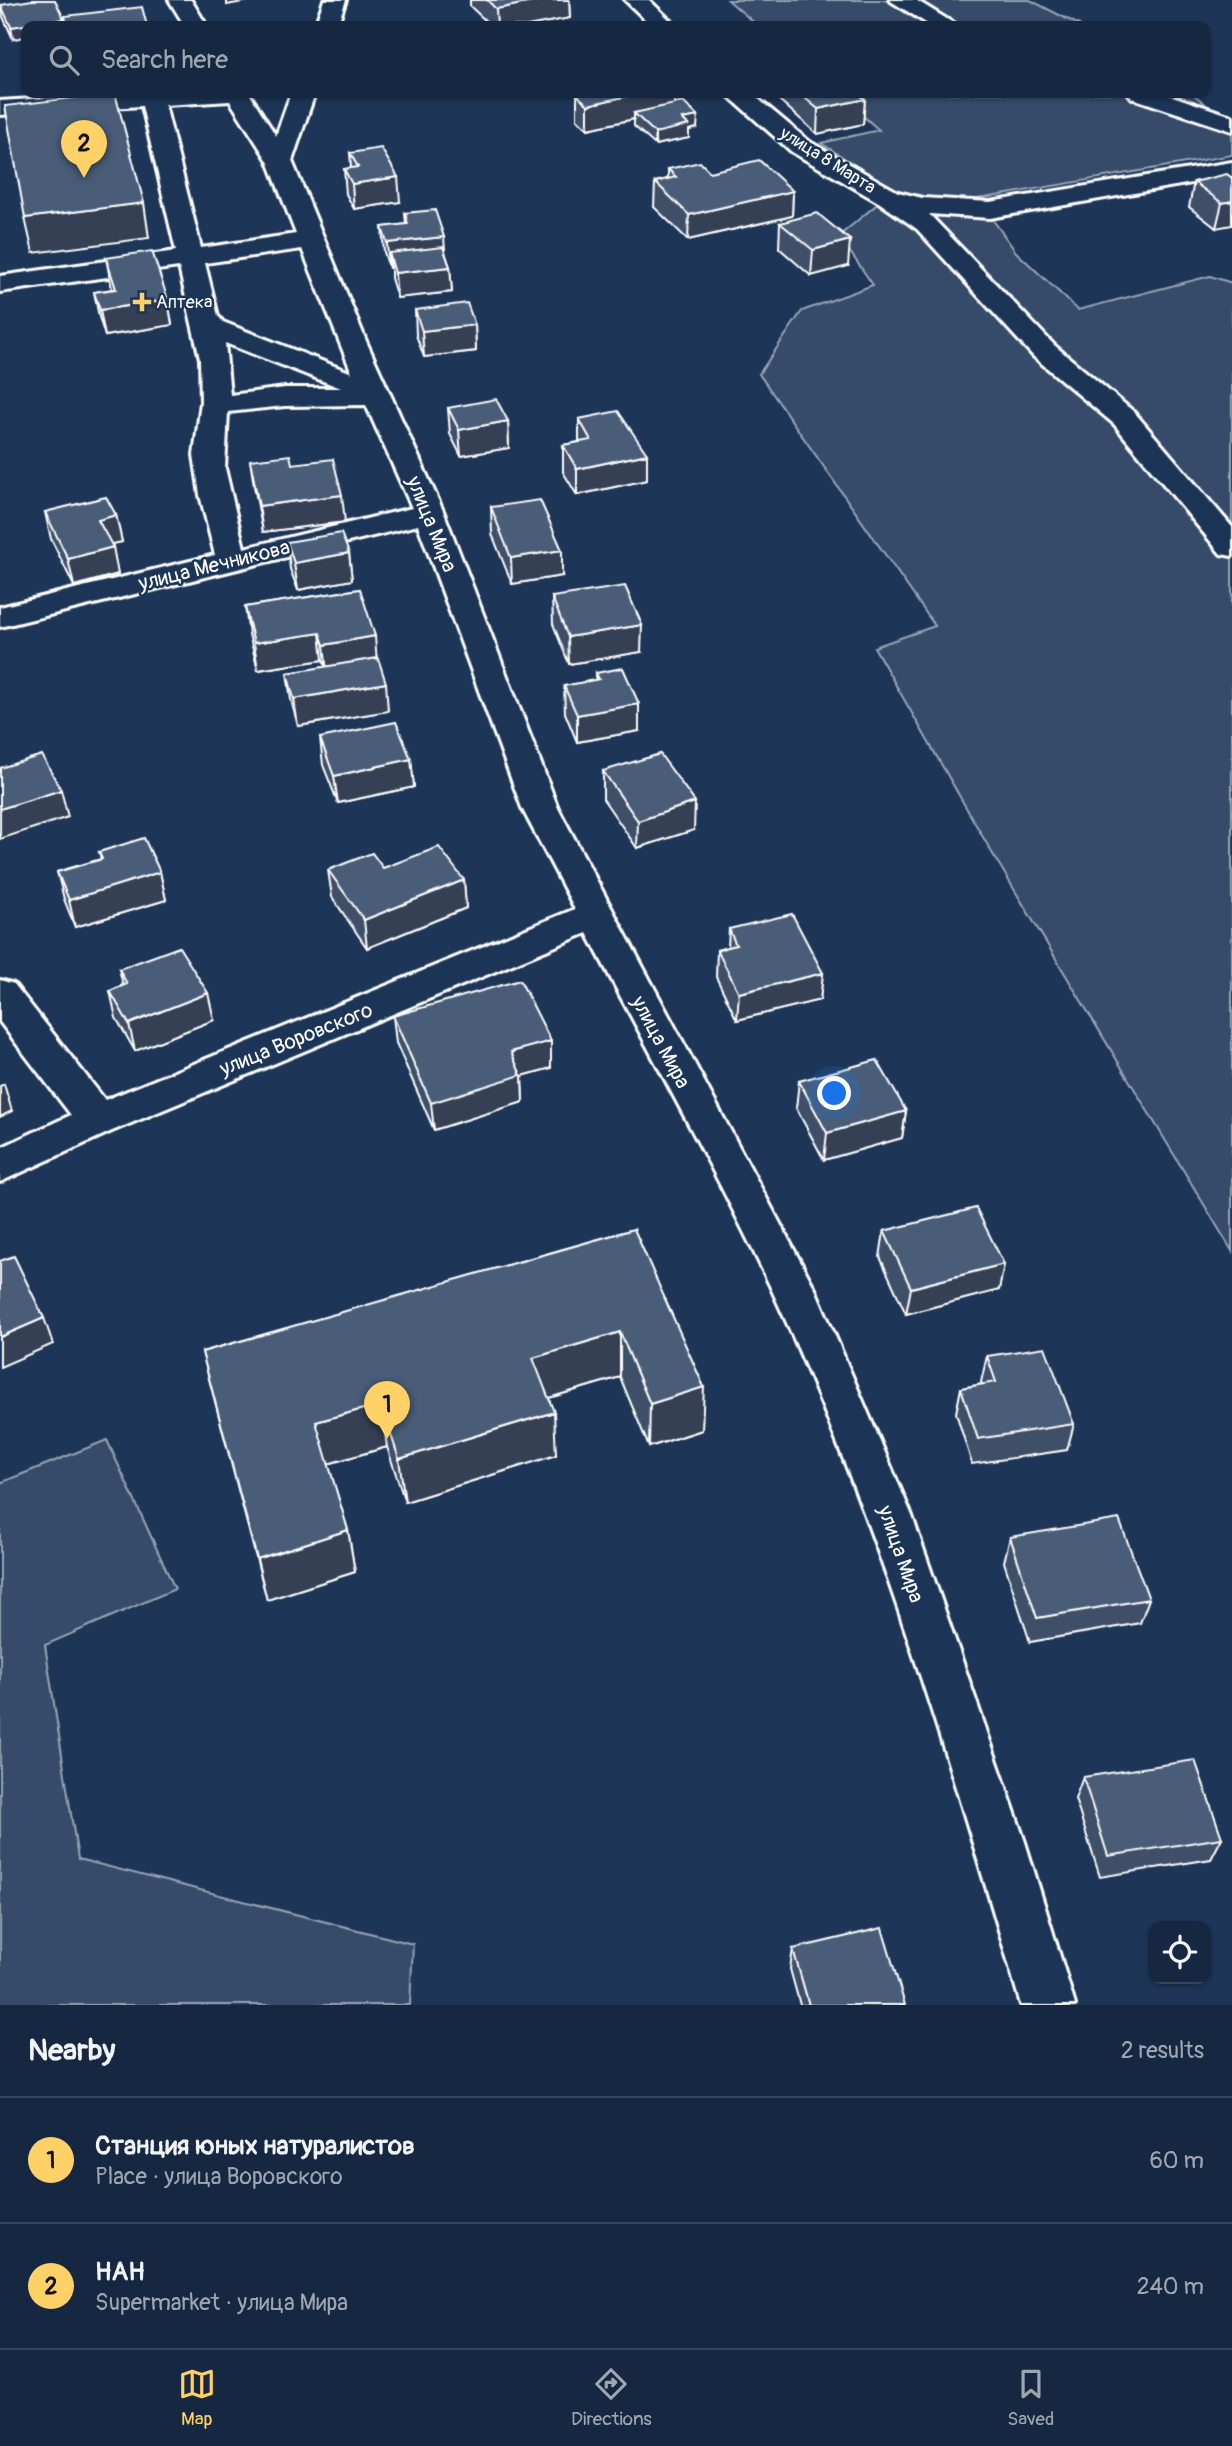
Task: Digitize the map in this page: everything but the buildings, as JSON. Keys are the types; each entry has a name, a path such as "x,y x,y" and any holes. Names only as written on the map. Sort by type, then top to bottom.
{"street":[{"path":"180,0 193,21"},
{"path":"328,21 335,0"},
{"path":"636,0 659,21"},
{"path":"900,0 938,21"},
{"path":"9,100 176,98"},
{"name":"улица Мира","path":"240,98 280,161 377,397 429,513 540,808 594,916 793,1289 884,1503 999,1842 1048,2005"},
{"path":"280,161 301,98"},
{"name":"улица 8 Марта","path":"743,98 801,147 889,198"},
{"path":"1155,98 1232,124"},
{"path":"152,100 214,345 215,405 209,433 210,460 232,561"},
{"path":"889,198 922,206 990,210 1232,169"},
{"path":"889,198 926,224 1044,351 1124,418 1232,547"},
{"path":"0,284 312,240"},
{"path":"205,317 214,328 227,335 355,384 377,397"},
{"path":"215,405 285,397 377,397"},
{"name":"улица Мечникова","path":"0,617 429,513"},
{"name":"улица Воровского","path":"0,1166 98,1120 594,916"},
{"path":"0,994 98,1120"}],"shaded area":[{"path":"728,0 1030,0 1071,21 752,21"},
{"path":"843,98 1198,98 1232,126 1232,155 978,199 1016,252 1078,310 1210,276 1232,283 1232,1251 991,851 874,647 935,626 759,374 802,311 873,285 839,236 894,190 821,143 879,130"},
{"path":"107,1440 175,1589 45,1645 78,1859 413,1944 410,2005 0,2005 0,1483"}],"place":[{"name":"НАН","path":"84,178"},
{"name":"Аптека","path":"142,302"},
{"name":"Станция юных натуралистов","path":"387,1439"}]}
